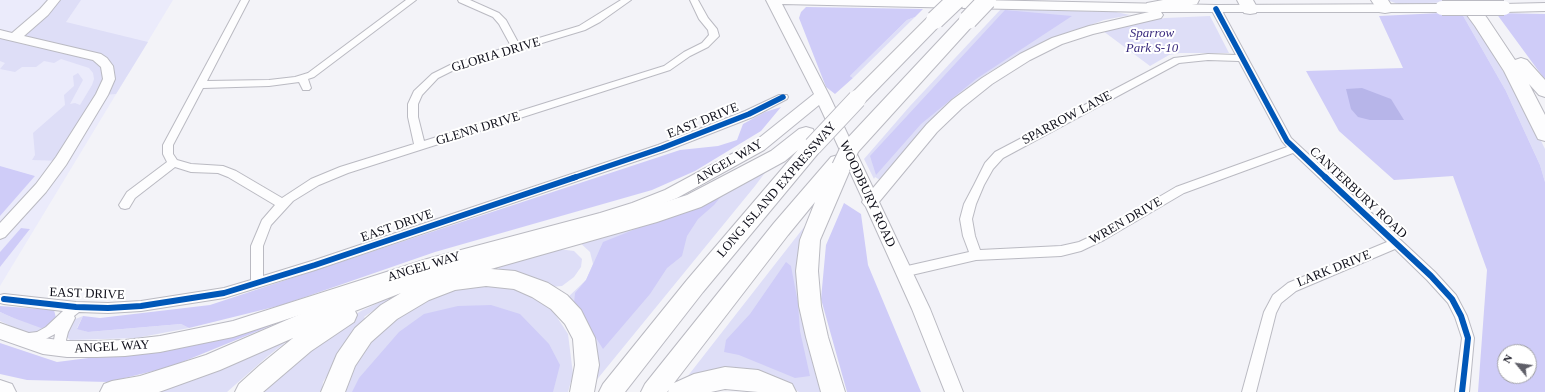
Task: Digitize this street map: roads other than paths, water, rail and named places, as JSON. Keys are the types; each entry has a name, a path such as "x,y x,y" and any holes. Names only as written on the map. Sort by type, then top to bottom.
{"highway":[{"name":"LONG ISLAND EXPRESSWAY","path":"611,392 810,140 956,0"},
{"path":"833,392 812,314 807,271 810,240 828,184 850,148 870,124 987,0"},
{"path":"1464,0 1481,22 1512,70 1545,134"},
{"path":"1474,0 1521,64 1545,108"},
{"path":"1153,7 1193,4"},
{"path":"1521,64 1545,90"},
{"path":"112,392 166,379 212,363 350,303 395,286 622,224 694,201 810,140"},
{"path":"653,392 781,229 828,184"},
{"path":"247,392 268,372 303,344 339,320 388,293 435,274"},
{"path":"333,392 345,361 363,335 389,312 421,293 454,281 486,277 515,280 540,290 559,302 573,317 584,338 587,365 582,392"},
{"path":"680,392 694,385 725,378 743,378 758,381 784,392"},
{"path":"0,391 4,392"}],"main road":[{"path":"773,0 1153,7"},
{"name":"WOODBURY ROAD","path":"773,0 822,95 870,202 904,272 921,309 954,392"},
{"path":"870,202 932,128 957,104 987,81 1025,57 1057,41 1089,30 1193,4 1216,9 1247,4 1384,4 1442,8 1545,7"},
{"name":"ANGEL WAY","path":"1,331 43,346 63,349 97,349 146,346 195,338 233,329 427,266 636,208 671,194 759,146 822,95"}],"street":[{"path":"15,37 44,12 54,0"},
{"path":"245,0 168,145 168,154 173,163 191,168 219,169 232,174 283,204"},
{"path":"199,85 305,83 311,75 412,0"},
{"path":"462,0 496,15 503,22 517,48"},
{"name":"GLENN DRIVE","path":"257,282 257,246 260,234 266,223 290,198 323,177 667,68 687,54 705,45 714,36 712,29 694,0"},
{"name":"GLORIA DRIVE","path":"420,146 413,117 413,104 418,93 426,83 435,76 453,67 582,28 598,20 621,1"},
{"name":"CANTERBURY ROAD","path":"1216,9 1282,133 1294,149 1430,276 1452,299 1461,316 1468,338 1462,392"},
{"path":"0,34 96,57 103,61 107,66 109,79 102,95 61,161 41,188 0,233"},
{"name":"SPARROW LANE","path":"976,255 969,236 966,219 970,204 978,185 989,166 999,155 1178,60 1208,56 1242,58"},
{"name":"EAST DRIVE","path":"4,299 76,307 128,307 186,300 224,292 315,265 662,148 749,114 783,97"},
{"name":"WREN DRIVE","path":"904,272 976,255 1061,251 1081,246 1100,237 1146,208 1180,190 1294,149"},
{"path":"125,205 131,195 173,163"},
{"name":"LARK DRIVE","path":"1249,392 1270,312 1277,299 1292,286 1395,244"},
{"path":"63,349 60,340 62,331 76,307"},
{"path":"21,338 38,337 50,331 76,307"}],"park label":[{"name":"Sparrow Park S-10","path":"1152,42"}]}
